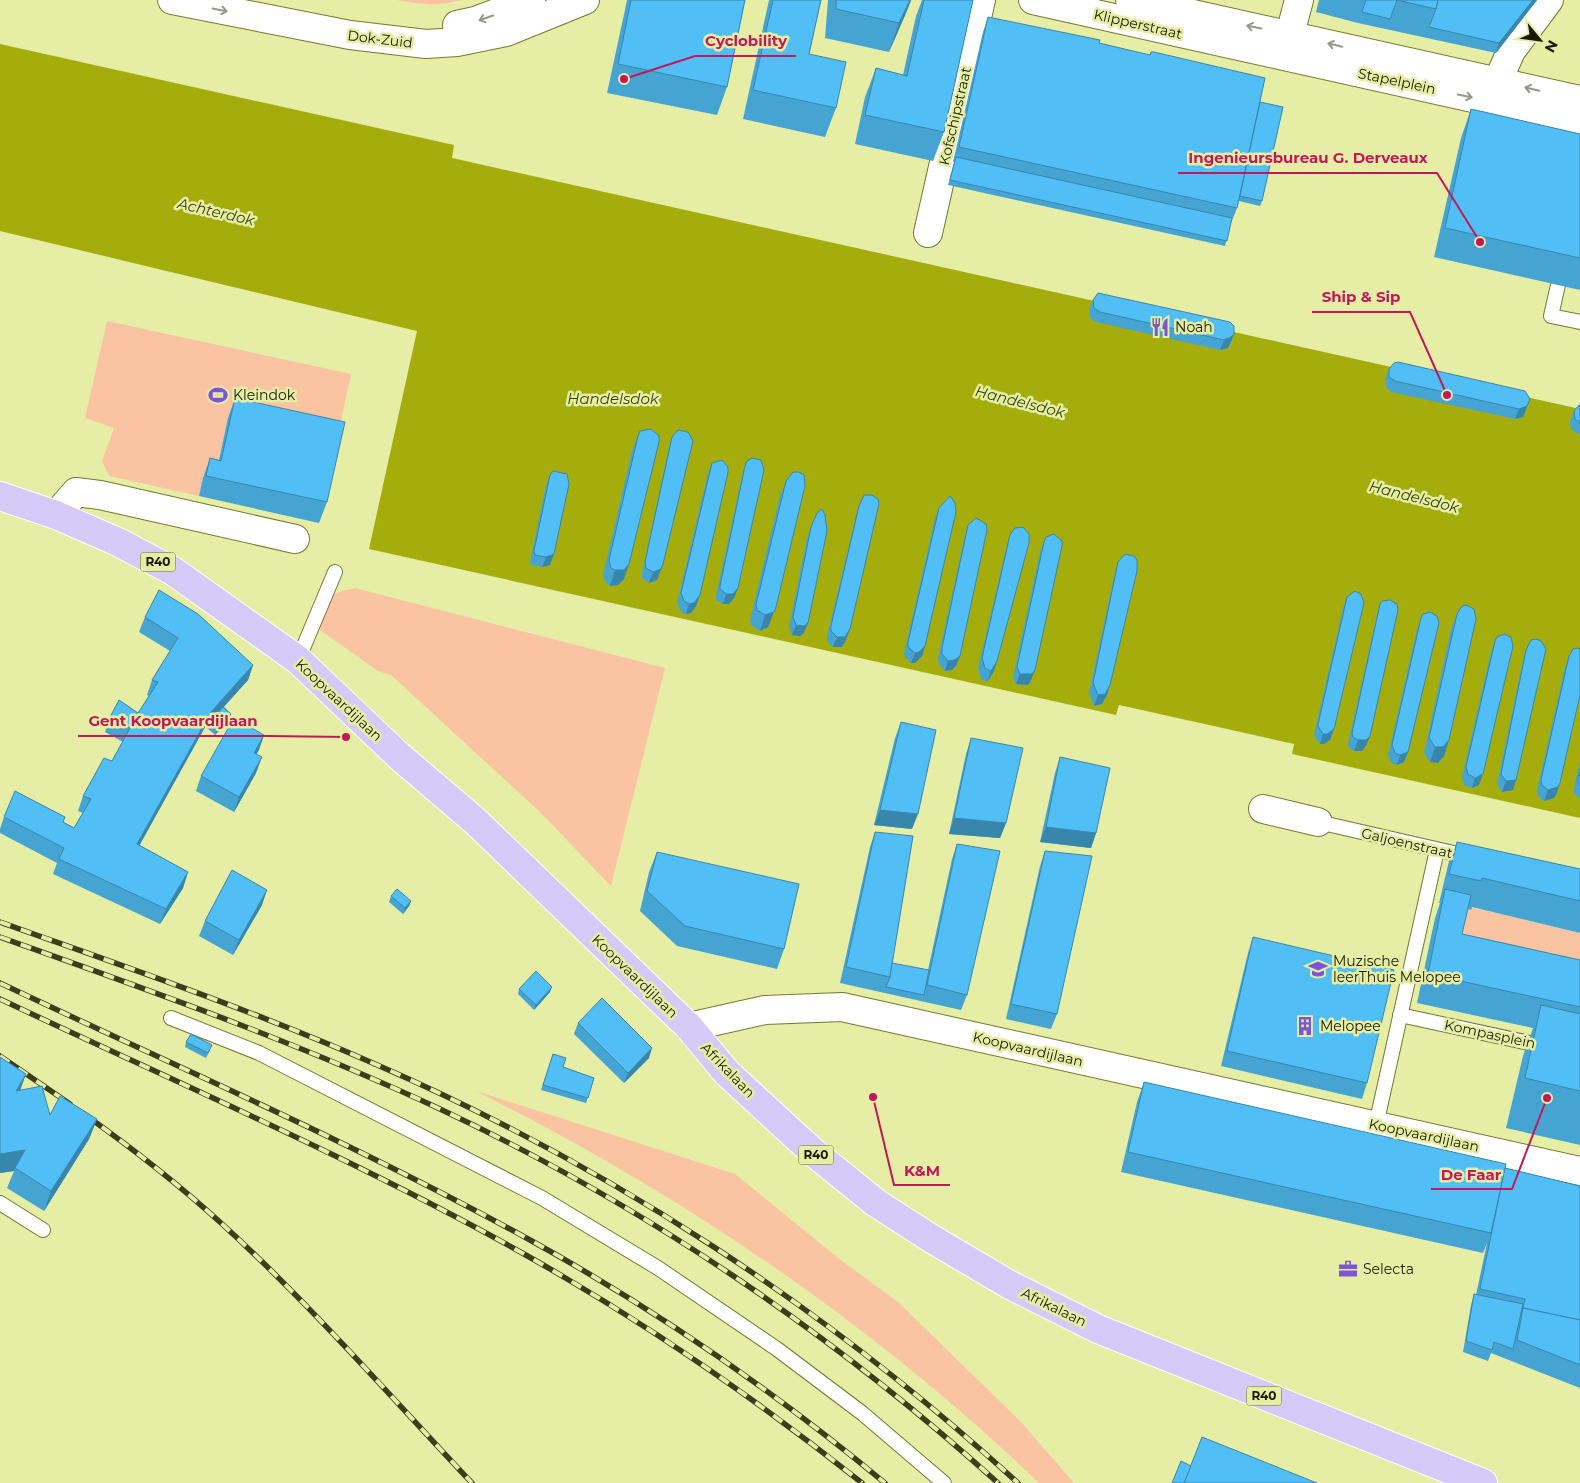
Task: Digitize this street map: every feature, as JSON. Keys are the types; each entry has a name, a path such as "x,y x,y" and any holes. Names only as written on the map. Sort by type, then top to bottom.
{"main road":[{"name":"Koopvaardijlaan","path":"0,496 56,515 118,542 173,571 298,660 399,756 474,820 689,1027"},
{"name":"Afrikalaan","path":"689,1027 727,1073 834,1169 884,1208 1010,1285 1098,1329 1483,1483"}],"street":[{"name":"Dok-Zuid","path":"172,0 350,36 426,44 457,42 506,32 585,0"},
{"name":"Dok-Zuid","path":"265,0 353,18 432,28 475,21 531,0"},
{"name":"Kofschipstraat","path":"928,233 981,0"},
{"name":"Klipperstraat","path":"1033,0 1218,20"},
{"name":"Klipperstraat","path":"1130,0 1218,20"},
{"path":"1287,46 1298,0"},
{"path":"1498,81 1511,51 1549,0"},
{"name":"Stapelplein","path":"1218,20 1287,46 1378,66 1580,122"},
{"name":"Stapelplein","path":"1378,66 1498,81 1580,100"},
{"path":"56,515 76,492 100,495 295,539"},
{"name":"Galjoenstraat","path":"1263,809 1318,822"},
{"name":"Koopvaardijlaan","path":"689,1027 765,1010 842,1007 1580,1171"}],"lane":[{"path":"1558,285 1551,316 1580,322"},
{"path":"298,660 335,572"},
{"name":"Galjoenstraat","path":"1318,822 1485,861"},
{"path":"1376,1125 1437,850"},
{"name":"Kompasplein","path":"1400,1014 1580,1054"},
{"path":"171,1018 259,1054 542,1198 658,1268 777,1349 862,1413 944,1483"},
{"path":"0,1203 43,1230"}],"shaded area":[{"path":"397,0 462,0 430,4"},
{"name":"Kleindok","path":"107,321 351,374 340,425 214,481 203,478 199,496 109,476 102,461 114,428 85,418"},
{"path":"355,588 665,668 611,886 540,812 391,675 378,671 320,630 325,605 331,596"},
{"path":"1448,905 1471,907 1580,933 1580,991 1452,963"},
{"path":"476,1091 735,1174 838,1258 898,1302 1022,1423 1074,1483 1039,1483 976,1425 910,1369 842,1316 772,1266 701,1218 627,1173"}],"water":[{"name":"Handelsdok","path":"0,44 454,145 452,158 1580,409 1580,818 1292,754 1294,744 1119,705 1116,715 369,549 417,331 0,231"}],"building":[{"path":"631,0 745,0 727,87 618,64"},
{"path":"773,0 821,0 809,54 846,62 836,108 753,90"},
{"path":"836,0 910,0 899,23 836,9"},
{"path":"924,0 973,0 944,132 865,115 876,68 907,76"},
{"path":"1366,0 1397,0 1390,19 1362,12"},
{"path":"1397,0 1438,0 1436,9"},
{"path":"1438,0 1533,0 1499,43 1429,27"},
{"path":"988,17 1100,40 1099,43 1150,55 1151,52 1154,52 1265,78 1237,208 959,147"},
{"path":"1260,102 1283,107 1262,201 1240,196"},
{"path":"1471,109 1580,134 1580,258 1445,228"},
{"path":"956,157 1232,218 1227,241 950,180"},
{"path":"1098,293 1230,322 1234,326 1234,334 1224,340 1100,312 1094,308 1093,300"},
{"path":"1398,362 1525,391 1530,399 1527,406 1519,409 1395,381 1389,377 1389,369 1394,363"},
{"path":"235,398 345,422 327,502 206,476 210,458 221,461"},
{"path":"1579,405 1580,423 1575,419 1574,411"},
{"path":"651,429 659,436 659,442 629,564 624,570 615,570 611,568 609,560 638,436 640,431"},
{"path":"678,430 688,432 693,441 663,564 661,569 653,572 646,568 645,562 672,437"},
{"path":"752,458 761,460 764,470 738,588 733,594 726,594 720,589 720,586 745,466 747,461"},
{"path":"722,460 728,467 728,472 700,595 694,603 689,604 684,601 681,593 712,463"},
{"path":"553,471 567,474 569,484 554,554 546,557 535,555 534,551 550,475"},
{"path":"793,472 799,472 804,475 805,486 776,607 774,612 765,615 757,610 756,605 786,481"},
{"path":"864,495 872,495 878,499 879,504 850,629 845,637 837,637 831,631 831,626 859,506"},
{"path":"950,496 955,503 956,512 925,646 915,653 908,647 908,642 939,508"},
{"path":"822,509 825,515 827,531 808,623 804,626 796,625 793,617 811,527 817,513"},
{"path":"976,518 986,524 987,530 960,656 955,660 948,661 942,654 942,648 968,525"},
{"path":"1023,527 1029,534 1029,543 997,661 991,671 985,668 982,658 1010,535 1015,528"},
{"path":"1054,534 1062,541 1062,546 1035,670 1032,674 1020,674 1017,667 1044,542 1046,537"},
{"path":"1125,554 1134,556 1137,560 1137,571 1110,685 1105,694 1098,695 1093,683 1118,562"},
{"path":"159,590 198,614 253,665 211,712 137,844 188,872 166,909 59,859 64,848 4,817 15,791 65,817 63,822 74,828 91,799 83,796 104,758 112,761 130,728 110,717 119,700 138,713 158,682 152,680 178,638 145,617"},
{"path":"1355,591 1361,594 1364,603 1334,729 1327,734 1323,734 1318,726 1319,720 1347,597"},
{"path":"1390,600 1397,604 1398,610 1370,736 1366,740 1358,740 1353,737 1352,733 1380,604 1382,601"},
{"path":"1466,605 1474,609 1476,619 1449,740 1443,747 1435,747 1429,738 1457,614 1462,606"},
{"path":"1430,612 1437,616 1439,623 1408,752 1400,755 1395,753 1392,745 1421,618 1423,614"},
{"path":"1504,634 1511,637 1513,646 1483,774 1475,778 1468,774 1466,767 1495,641 1497,637"},
{"path":"1531,640 1541,641 1546,649 1516,780 1506,781 1501,774 1526,650"},
{"path":"1573,649 1580,649 1580,695 1560,783 1558,787 1548,790 1542,785 1541,780 1569,656"},
{"path":"223,707 231,714 217,730 209,723"},
{"path":"234,718 264,735 254,753 262,757 239,797 201,776"},
{"path":"901,722 936,730 918,814 880,810"},
{"path":"971,738 1023,748 1006,823 954,818"},
{"path":"1060,757 1110,768 1096,833 1046,827"},
{"path":"1580,769 1580,785 1578,778"},
{"path":"875,832 913,836 890,977 846,967"},
{"path":"1457,842 1580,869 1580,901 1482,878 1481,881 1449,874"},
{"path":"957,844 1000,851 967,995 927,985"},
{"path":"1045,851 1092,856 1057,1014 1011,1004"},
{"path":"657,852 799,884 784,949 685,926 647,891"},
{"path":"232,870 267,890 239,940 205,921"},
{"path":"397,889 411,901 405,908 391,896"},
{"path":"1445,889 1471,895 1462,934 1580,960 1580,1007 1428,974"},
{"name":"Melopee","path":"1253,937 1394,970 1367,1083 1227,1051"},
{"path":"892,963 929,970 924,995 886,987"},
{"path":"536,971 552,987 536,1005 519,989"},
{"path":"602,998 652,1048 628,1073 578,1023"},
{"path":"1541,1005 1580,1014 1580,1091 1525,1078"},
{"path":"191,1034 212,1045 208,1053 186,1042"},
{"path":"553,1054 566,1058 563,1067 594,1078 588,1098 543,1085"},
{"path":"0,1057 26,1074 16,1091 42,1086 50,1115 60,1096 97,1119 51,1191 15,1168 25,1150 0,1154"},
{"path":"1144,1082 1506,1164 1491,1233 1128,1152"},
{"path":"1505,1168 1580,1186 1580,1320 1523,1308 1522,1312 1525,1299 1480,1289"},
{"path":"1474,1294 1523,1304 1513,1349 1494,1342 1492,1350 1466,1341"},
{"path":"1523,1308 1580,1320 1580,1365 1517,1340"},
{"path":"1202,1437 1317,1483 1184,1483"},
{"path":"1181,1461 1191,1466 1184,1483 1172,1483"}],"railway":[{"path":"0,922 189,990 329,1044 462,1104 548,1148 632,1196 714,1247 793,1301 871,1359 946,1420 1018,1483"},
{"path":"0,937 222,1018 332,1061 440,1109 515,1146 589,1186 732,1275 802,1324 935,1428 998,1483"},
{"path":"0,983 333,1139 530,1240 623,1294 713,1353 801,1416 885,1483"},
{"path":"0,999 330,1153 524,1254 612,1306 698,1362 781,1421 862,1483"},
{"path":"0,1056 70,1104"},
{"path":"84,1114 171,1180 254,1254 318,1318 472,1483"}],"place":[{"name":"Cyclobility","path":"624,79"},
{"name":"Ingenieursbureau G. Derveaux","path":"1480,242"},
{"name":"Noah","path":"1160,327"},
{"name":"Kleindok","path":"218,395"},
{"name":"Ship & Sip","path":"1447,395"},
{"name":"Gent Koopvaardijlaan","path":"346,737"},
{"name":"Muzische leerThuis Melopee","path":"1318,969"},
{"name":"Melopee","path":"1305,1026"},
{"name":"K&M","path":"873,1097"},
{"name":"De Faar","path":"1547,1098"},
{"name":"Selecta","path":"1348,1269"}],"water label":[{"name":"Achterdok","path":"216,212"}]}
